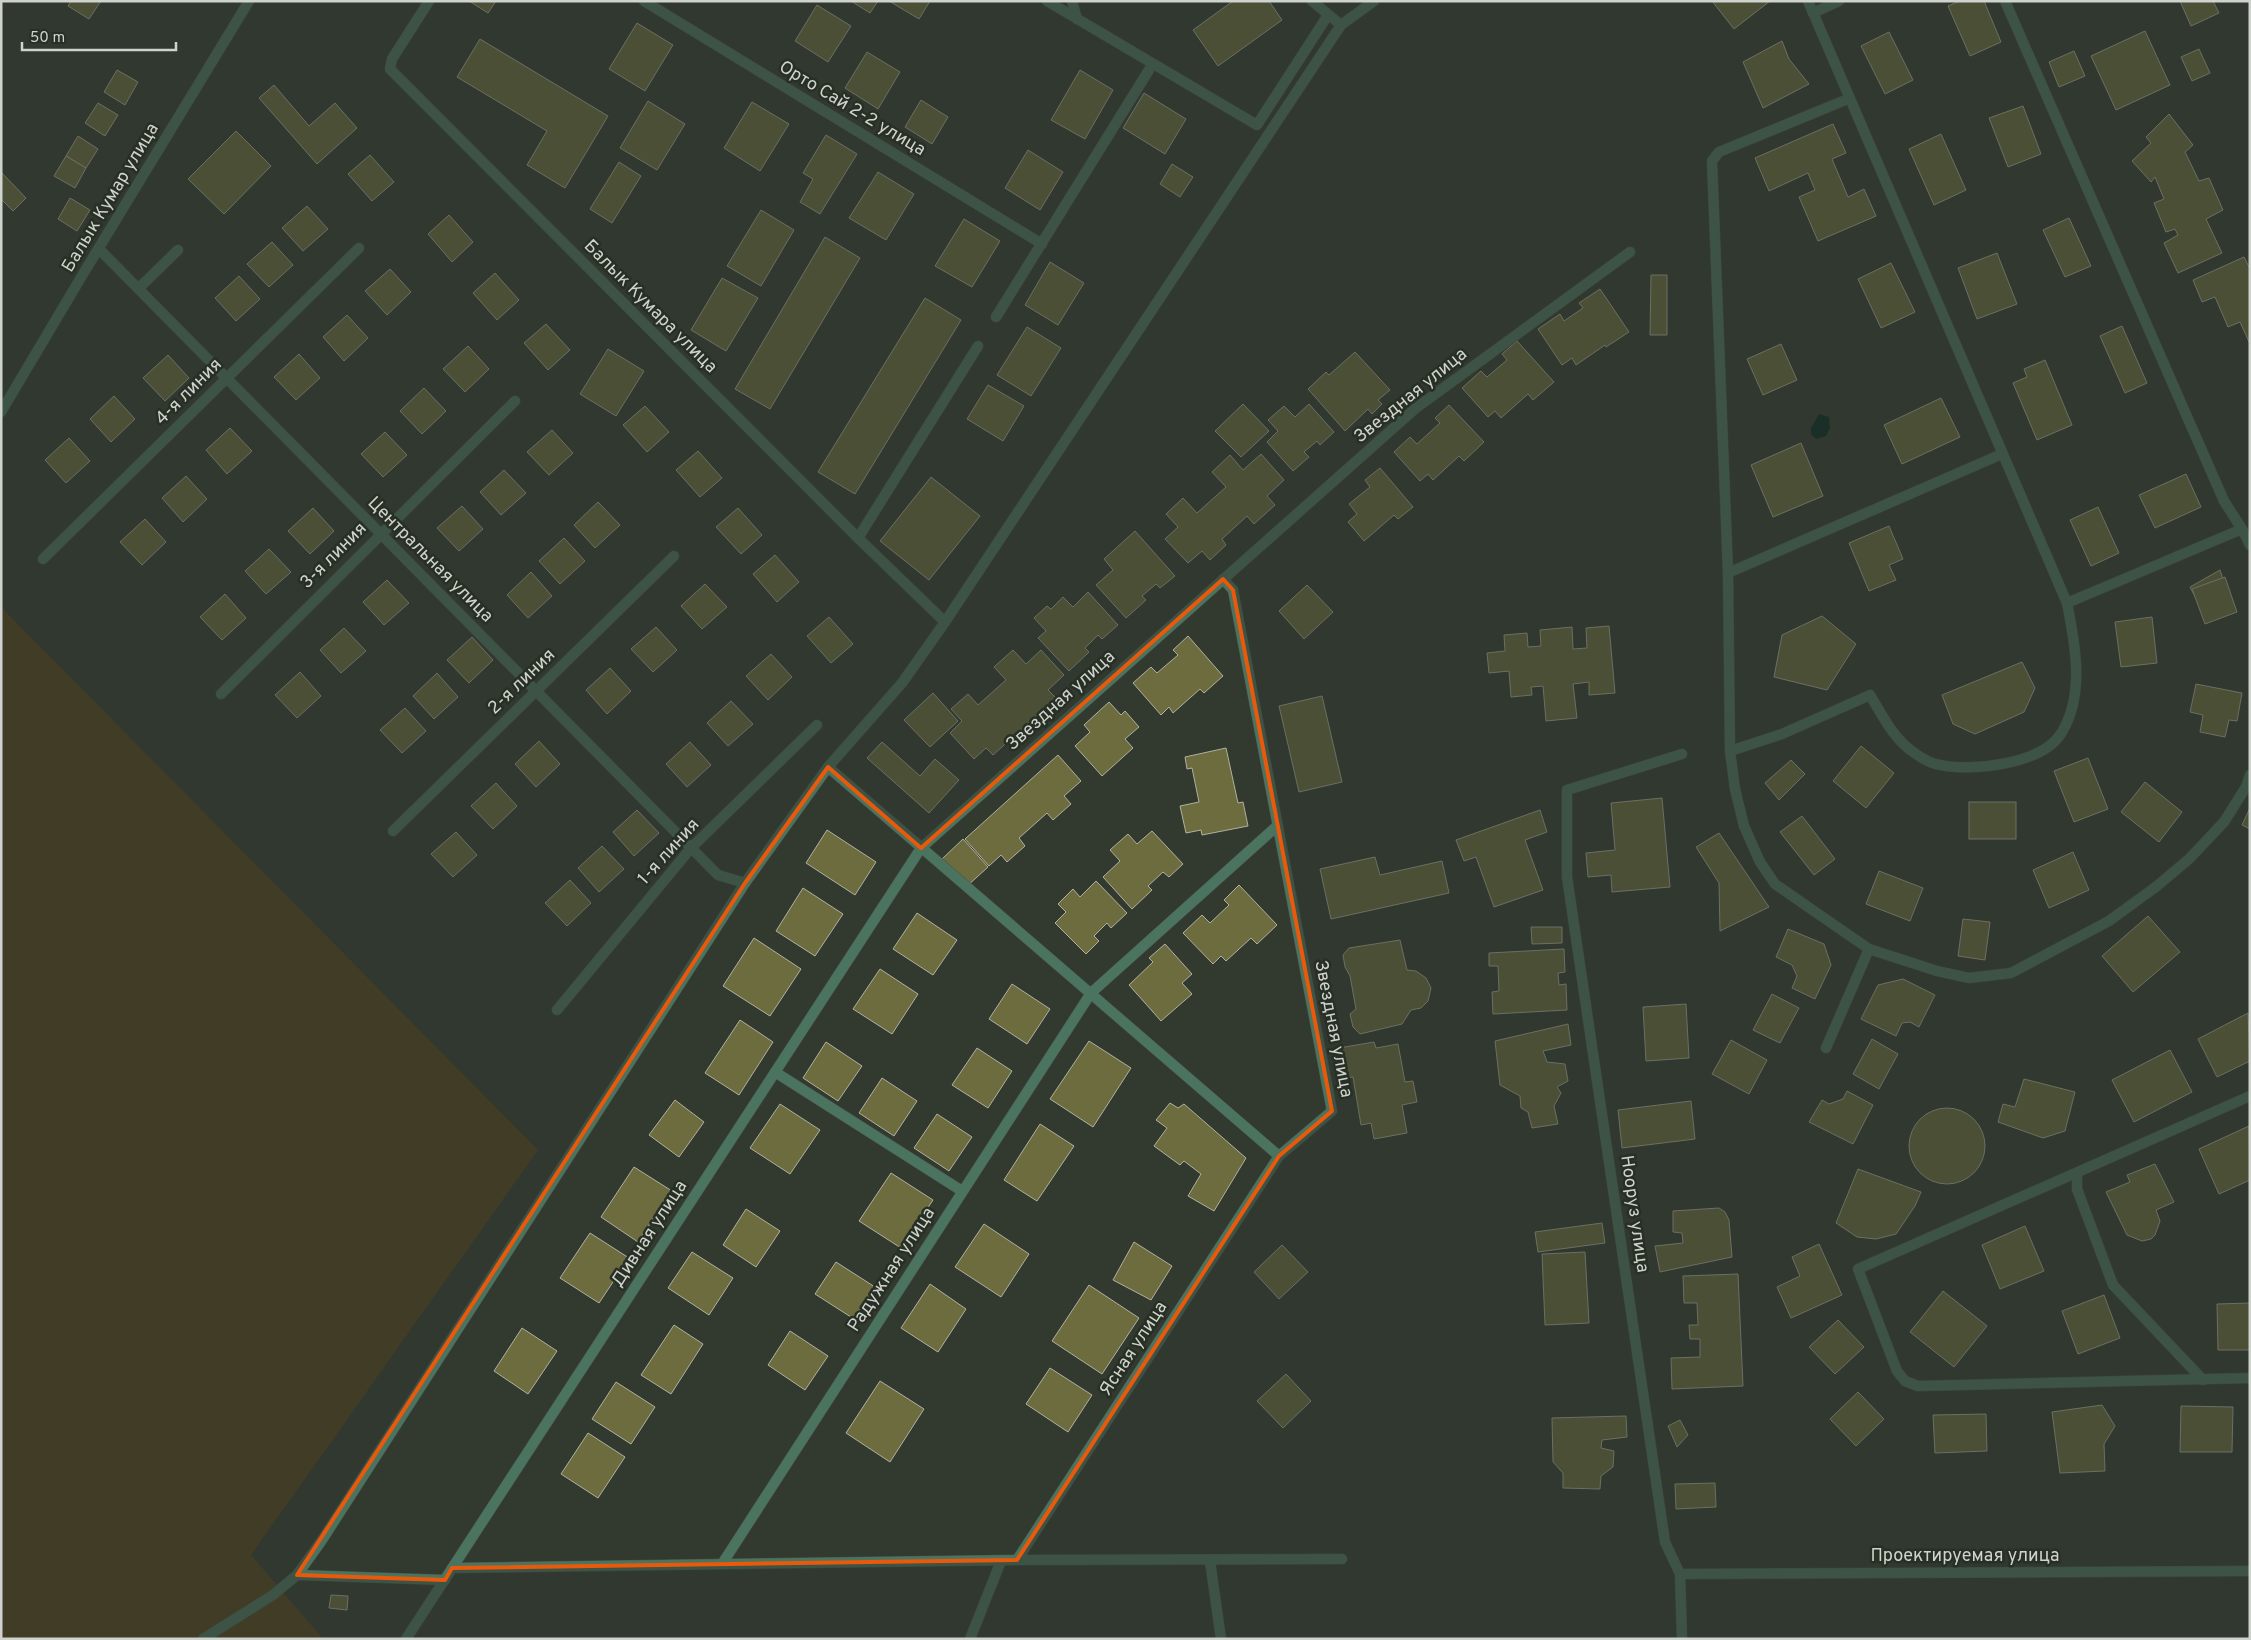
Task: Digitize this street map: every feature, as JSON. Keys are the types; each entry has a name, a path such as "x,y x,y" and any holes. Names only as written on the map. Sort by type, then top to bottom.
{"street":[{"name":"Балык Кумар улица","path":"1,412 249,1"},
{"name":"Балык Кумара улица","path":"429,1 392,59 390,69 858,538 945,622"},
{"name":"Орто Сай 2-2 улица","path":"644,1 1042,244"},
{"path":"1048,1 1077,20 1257,125 1328,14"},
{"path":"1072,1 1077,20"},
{"path":"1312,1 1341,25"},
{"path":"203,1639 273,1595 297,1575 328,1532 745,884 828,767 902,683 945,622 1341,25 1374,1"},
{"path":"1730,751 1782,734 1870,695 1889,728 1912,752 1937,765 1969,769 2024,759 2046,747 2062,734 2072,712 2075,681 2075,647 2067,602 1848,99 1808,1"},
{"path":"1813,13 1839,1"},
{"path":"2005,1 2224,501 2250,545"},
{"path":"996,317 1152,64"},
{"path":"1848,99 1720,152 1712,161 1728,573 1730,751 1735,788 1744,826 1760,862 1775,884 1869,949 1937,971 1969,978 2011,973 2109,922 2158,886 2189,859 2224,822 2246,787 2250,775"},
{"name":"4-я линия","path":"43,559 358,248"},
{"name":"Центральная улица","path":"99,249 718,876 745,884"},
{"path":"139,288 178,250"},
{"name":"Звездная улица","path":"921,848 1416,408 1630,252"},
{"path":"858,538 978,346"},
{"name":"3-я линия","path":"221,694 514,401"},
{"path":"1728,573 2002,454"},
{"path":"2067,602 2242,529"},
{"name":"2-я линия","path":"393,831 674,556"},
{"name":"Звездная улица","path":"1223,579 1233,590 1332,1111 1279,1156"},
{"name":"1-я линия","path":"557,1010 691,848 817,724"},
{"name":"Нооруз улица","path":"1682,754 1567,790 1569,887 1665,1542 1680,1574 1682,1639"},
{"path":"828,767 1279,1156"},
{"path":"1091,993 1277,826"},
{"name":"Дивная улица","path":"406,1639 921,848"},
{"path":"1826,1048 1869,949"},
{"name":"Радужная улица","path":"722,1564 1091,993"},
{"path":"775,1072 962,1191"},
{"path":"2250,1096 2078,1174 1858,1269 1898,1371 1905,1381 1918,1386 2250,1378"},
{"name":"Ясная улица","path":"1017,1560 1279,1156"},
{"path":"2078,1174 2077,1189 2113,1285 2203,1380"},
{"path":"452,1568 1017,1560 1210,1561 1342,1559"},
{"path":"970,1639 1000,1561"},
{"path":"1210,1561 1221,1639"},
{"name":"Проектируемая улица","path":"1680,1574 2250,1571"},
{"path":"297,1575 445,1580"}],"highlighted area":[{"path":"1223,579 1233,590 1332,1111 1279,1156 1017,1560 452,1568 445,1580 297,1575 745,883 828,767 921,848"}],"shaded area":[{"path":"1,607 538,1150 251,1555 323,1639 1,1639"}],"water":[{"path":"1819,414 1829,417 1830,428 1826,436 1816,439 1811,434 1811,428"}],"building":[{"path":"71,1 101,1 89,19 68,6"},
{"path":"469,1 496,1 488,13"},
{"path":"851,1 878,1 870,13"},
{"path":"889,1 930,1 919,19"},
{"path":"1233,1 1269,1 1282,20 1218,66 1193,30"},
{"path":"1712,1 1770,1 1734,29"},
{"path":"1960,1 1984,1 2001,42 1970,56 1948,6"},
{"path":"2180,1 2213,1 2219,13 2191,26"},
{"path":"817,5 851,26 828,62 795,41"},
{"path":"637,23 673,45 645,91 609,69"},
{"path":"2145,31 2170,85 2116,110 2091,56"},
{"path":"1889,32 1913,80 1885,94 1861,46"},
{"path":"480,39 608,116 565,188 527,165 547,131 457,77"},
{"path":"1782,41 1789,59 1809,84 1763,108 1743,62"},
{"path":"2199,49 2210,73 2192,81 2181,57"},
{"path":"2074,51 2085,76 2059,87 2049,62"},
{"path":"867,52 900,72 878,109 845,88"},
{"path":"117,70 138,82 125,105 104,92"},
{"path":"1080,70 1113,90 1085,139 1051,120"},
{"path":"274,85 309,126 335,103 357,128 317,164 259,98"},
{"path":"1144,93 1186,119 1165,154 1123,128"},
{"path":"921,100 948,117 932,144 905,127"},
{"path":"648,101 685,124 657,170 620,148"},
{"path":"752,102 789,124 760,171 724,148"},
{"path":"98,103 118,115 105,136 85,123"},
{"path":"2023,106 2041,154 2008,167 1989,118"},
{"path":"2169,114 2193,145 2185,152 2199,181 2209,178 2223,210 2206,219 2222,253 2178,273 2164,243 2178,235 2175,229 2166,232 2154,203 2164,199 2155,177 2151,182 2132,161 2151,143 2146,137"},
{"path":"1833,124 1846,153 1832,159 1848,197 1864,189 1876,216 1818,241 1799,197 1815,190 1808,173 1769,191 1755,158"},
{"path":"236,131 271,166 224,214 188,179"},
{"path":"1941,134 1966,190 1934,205 1909,149"},
{"path":"826,135 857,154 820,214 800,202 813,179 803,173"},
{"path":"78,136 98,149 86,168 66,156"},
{"path":"1028,150 1063,172 1040,210 1005,188"},
{"path":"370,155 394,182 372,201 348,174"},
{"path":"66,156 86,168 75,188 54,176"},
{"path":"619,162 641,176 612,223 590,209"},
{"path":"1172,164 1193,177 1180,197 1160,184"},
{"path":"1,172 26,198 13,211 1,199"},
{"path":"878,172 914,194 886,240 849,218"},
{"path":"70,198 90,210 77,231 58,219"},
{"path":"307,206 328,229 303,251 282,228"},
{"path":"761,210 794,230 761,286 727,266"},
{"path":"449,215 473,242 452,262 428,234"},
{"path":"2069,218 2091,266 2065,277 2043,230"},
{"path":"964,219 1000,241 972,287 935,266"},
{"path":"825,237 860,258 770,409 735,389"},
{"path":"272,242 293,265 269,287 247,264"},
{"path":"1997,253 2017,304 1977,319 1958,268"},
{"path":"2244,257 2250,269 2250,344 2240,322 2228,327 2215,297 2202,302 2193,280"},
{"path":"1050,262 1084,283 1058,325 1025,305"},
{"path":"1891,263 1915,312 1881,328 1858,279"},
{"path":"390,269 411,292 387,315 365,291"},
{"path":"495,273 519,300 497,320 473,293"},
{"path":"1651,275 1667,275 1667,335 1650,335"},
{"path":"239,276 260,299 236,321 215,298"},
{"path":"722,278 758,298 726,351 691,330"},
{"path":"1600,289 1629,332 1606,347 1605,345 1576,365 1572,358 1562,365 1538,329 1560,314 1564,321 1583,308 1579,303"},
{"path":"925,298 961,320 855,494 818,472"},
{"path":"347,315 368,338 344,361 323,337"},
{"path":"546,324 570,350 548,370 524,343"},
{"path":"2122,326 2147,383 2125,393 2100,336"},
{"path":"1027,327 1061,348 1031,396 997,375"},
{"path":"1517,341 1554,382 1533,400 1528,394 1501,418 1495,411 1488,417 1462,388 1481,371 1487,377 1507,360 1502,354"},
{"path":"1781,344 1797,380 1763,395 1747,359"},
{"path":"468,346 489,369 465,392 443,369"},
{"path":"608,349 644,371 616,416 580,394"},
{"path":"1355,352 1390,390 1378,400 1382,404 1372,414 1368,409 1345,431 1308,389 1326,372 1329,375"},
{"path":"299,354 320,378 296,400 274,377"},
{"path":"168,355 189,378 165,401 143,378"},
{"path":"2045,360 2072,425 2037,440 2013,383 2027,377 2024,369"},
{"path":"988,385 1024,406 1003,441 967,419"},
{"path":"424,388 446,411 422,434 400,411"},
{"path":"114,396 135,419 111,442 90,419"},
{"path":"1941,398 1960,437 1902,464 1884,425"},
{"path":"1243,404 1269,431 1241,457 1215,431"},
{"path":"1309,404 1334,432 1320,445 1317,441 1304,452 1309,457 1293,471 1267,442 1278,431 1268,420 1284,406 1295,417"},
{"path":"1449,405 1484,442 1464,461 1459,456 1433,480 1428,474 1420,481 1394,452 1410,437 1417,444 1440,423 1435,418"},
{"path":"645,406 669,432 647,452 623,425"},
{"path":"230,428 252,451 227,474 206,450"},
{"path":"552,430 573,453 549,475 527,452"},
{"path":"385,432 407,455 383,477 361,454"},
{"path":"69,438 90,461 66,483 45,460"},
{"path":"1801,443 1823,496 1773,517 1751,465"},
{"path":"698,451 722,478 700,497 676,470"},
{"path":"1261,454 1284,480 1267,496 1275,505 1254,524 1247,516 1222,539 1226,545 1210,560 1202,551 1188,563 1165,539 1178,527 1166,514 1183,498 1197,513 1226,487 1212,472 1230,455 1243,470"},
{"path":"1380,468 1413,507 1398,519 1394,515 1364,541 1348,522 1357,514 1349,504 1370,487 1365,480"},
{"path":"504,470 526,493 501,515 480,492"},
{"path":"2186,474 2201,507 2155,528 2139,495"},
{"path":"186,476 207,499 183,522 162,498"},
{"path":"931,477 980,516 929,580 880,541"},
{"path":"598,502 620,525 595,548 574,525"},
{"path":"462,506 483,529 459,551 437,528"},
{"path":"2098,507 2119,553 2091,566 2070,520"},
{"path":"313,508 334,531 310,554 288,531"},
{"path":"738,508 762,535 741,554 716,527"},
{"path":"145,519 166,542 142,565 120,542"},
{"path":"1889,526 1903,559 1889,565 1896,580 1869,591 1849,543"},
{"path":"1135,531 1175,576 1160,588 1156,584 1142,596 1146,600 1126,618 1096,585 1113,570 1104,559"},
{"path":"564,538 585,561 560,584 539,561"},
{"path":"269,549 291,572 266,594 245,571"},
{"path":"775,555 799,582 777,602 753,574"},
{"path":"2220,570 2229,597 2202,610 2190,587"},
{"path":"531,572 552,596 528,618 507,595"},
{"path":"2225,577 2237,612 2205,624 2192,589"},
{"path":"387,580 409,603 384,625 363,602"},
{"path":"705,584 727,607 702,629 681,606"},
{"path":"1307,585 1333,612 1304,639 1279,611"},
{"path":"1088,592 1118,625 1102,639 1098,635 1085,648 1089,652 1069,671 1038,638 1046,631 1034,618 1047,606 1051,609 1063,597 1073,607"},
{"path":"225,594 246,618 222,640 200,617"},
{"path":"1822,616 1856,644 1827,690 1774,677 1782,635"},
{"path":"829,617 853,644 831,663 807,636"},
{"path":"2152,617 2157,663 2121,667 2115,622"},
{"path":"1609,626 1615,693 1589,695 1589,682 1573,684 1577,718 1546,721 1543,686 1531,687 1532,695 1511,697 1509,671 1489,673 1487,653 1505,651 1504,635 1527,633 1528,647 1541,646 1540,630 1572,627 1573,649 1587,648 1586,628"},
{"path":"656,627 677,650 653,672 631,649"},
{"path":"344,628 366,651 341,673 320,650"},
{"path":"1188,636 1223,676 1204,693 1200,689 1173,713 1169,707 1161,715 1133,683 1151,667 1157,673 1178,655 1173,650"},
{"path":"472,637 493,660 469,683 447,660"},
{"path":"1013,650 1026,664 1041,650 1064,675 1048,690 1056,698 993,755 986,748 974,759 950,733 962,721 951,709 968,694 978,705 1006,680 994,667"},
{"path":"771,654 792,677 768,700 746,676"},
{"path":"2022,662 2035,688 2024,712 1975,734 1953,724 1942,695"},
{"path":"610,668 631,691 607,714 586,690"},
{"path":"300,672 321,696 297,718 275,695"},
{"path":"437,673 458,697 434,719 413,696"},
{"path":"2196,684 2242,693 2237,721 2229,720 2225,737 2200,732 2203,715 2190,712"},
{"path":"933,693 958,721 930,747 904,720"},
{"path":"1322,696 1342,782 1299,792 1279,706"},
{"path":"731,701 753,724 728,746 707,723"},
{"path":"1109,702 1121,715 1125,711 1139,727 1125,739 1133,748 1102,776 1075,746 1090,732 1084,725"},
{"path":"405,708 426,731 402,753 380,730"},
{"path":"539,741 560,764 536,787 515,764"},
{"path":"690,742 711,765 687,787 666,764"},
{"path":"882,742 920,776 935,759 959,780 929,813 867,758"},
{"path":"1861,746 1894,773 1866,808 1833,781"},
{"path":"1226,748 1238,803 1243,802 1248,826 1202,835 1201,830 1186,833 1180,806 1199,802 1192,768 1187,769 1185,757"},
{"path":"1058,755 1081,781 1064,796 1071,804 1053,820 1047,813 1019,838 1025,846 1007,862 1001,855 989,866 965,839"},
{"path":"2088,758 2108,809 2074,822 2054,771"},
{"path":"1791,760 1805,774 1779,800 1765,783"},
{"path":"2145,782 2182,812 2159,842 2121,812"},
{"path":"496,783 517,806 493,829 471,806"},
{"path":"1662,798 1670,887 1612,892 1611,875 1588,877 1586,853 1615,850 1611,803"},
{"path":"1969,802 2016,802 2016,839 1969,839"},
{"path":"2250,808 2250,829 2242,825"},
{"path":"637,810 659,833 634,856 613,832"},
{"path":"1540,810 1547,832 1525,840 1543,890 1494,907 1476,857 1464,861 1456,840"},
{"path":"1802,816 1835,859 1814,875 1780,832"},
{"path":"827,830 876,862 855,895 806,863"},
{"path":"1152,831 1183,864 1169,877 1163,872 1148,886 1152,890 1132,909 1103,877 1120,861 1110,850 1128,834 1137,844"},
{"path":"456,832 477,855 453,877 431,854"},
{"path":"1719,833 1769,907 1720,931 1719,883 1696,847"},
{"path":"963,839 988,867 966,887 941,860"},
{"path":"602,846 624,869 599,892 578,868"},
{"path":"2073,852 2089,890 2049,908 2033,870"},
{"path":"1375,857 1380,875 1442,861 1449,893 1331,919 1320,869"},
{"path":"1879,871 1923,888 1910,921 1866,904"},
{"path":"570,880 591,903 567,926 545,903"},
{"path":"1096,881 1127,913 1111,928 1107,923 1094,936 1099,941 1086,954 1055,923 1066,912 1058,904 1073,889 1080,897"},
{"path":"1239,885 1277,925 1257,944 1251,938 1226,961 1221,956 1213,964 1183,933 1202,915 1210,923 1229,905 1224,900"},
{"path":"803,888 843,914 815,956 776,931"},
{"path":"917,913 957,940 933,975 893,949"},
{"path":"2148,916 2180,952 2133,992 2102,956"},
{"path":"1963,919 1990,922 1985,960 1958,956"},
{"path":"1531,927 1562,927 1562,943 1532,944"},
{"path":"1788,929 1824,944 1831,965 1815,999 1792,988 1797,976 1792,965 1776,957"},
{"path":"754,938 801,969 770,1016 723,986"},
{"path":"1400,940 1407,970 1416,971 1426,978 1431,988 1428,1001 1421,1008 1411,1010 1402,1024 1360,1034 1353,1027 1350,1014 1356,1009 1350,976 1345,967 1343,955 1349,948"},
{"path":"1165,944 1192,974 1182,983 1192,994 1161,1021 1129,985 1153,962 1149,958"},
{"path":"1564,949 1565,972 1558,973 1559,985 1566,984 1567,1010 1493,1014 1492,992 1499,991 1498,966 1489,966 1489,953"},
{"path":"880,969 918,994 892,1034 853,1009"},
{"path":"1903,979 1935,995 1919,1027 1910,1022 1902,1023 1896,1036 1861,1019 1878,985"},
{"path":"1012,984 1050,1009 1027,1044 989,1019"},
{"path":"1772,994 1799,1008 1780,1043 1753,1030"},
{"path":"1686,1004 1689,1058 1646,1061 1643,1007"},
{"path":"2248,1013 2250,1061 2217,1077 2198,1039"},
{"path":"740,1020 773,1042 739,1095 705,1073"},
{"path":"1568,1024 1571,1045 1543,1051 1547,1062 1565,1064 1568,1081 1557,1087 1561,1093 1554,1106 1558,1124 1532,1128 1528,1112 1521,1108 1520,1096 1500,1085 1495,1041"},
{"path":"1872,1039 1898,1054 1879,1089 1853,1074"},
{"path":"1731,1040 1767,1060 1749,1094 1712,1074"},
{"path":"1089,1041 1131,1068 1093,1127 1050,1099"},
{"path":"826,1042 862,1066 838,1101 803,1078"},
{"path":"1374,1042 1376,1048 1398,1044 1405,1082 1413,1081 1417,1102 1402,1105 1407,1133 1374,1139 1371,1123 1361,1125 1353,1077 1344,1078 1339,1048"},
{"path":"977,1048 1012,1071 988,1108 952,1085"},
{"path":"2170,1050 2192,1092 2134,1122 2112,1080"},
{"path":"882,1078 917,1101 894,1136 859,1113"},
{"path":"2024,1079 2075,1092 2065,1131 2043,1138 1998,1122 2003,1104 2015,1107"},
{"path":"1847,1091 1873,1105 1853,1144 1809,1122 1822,1100 1829,1104 1843,1099"},
{"path":"675,1100 704,1122 679,1157 649,1135"},
{"path":"1691,1101 1695,1139 1622,1148 1618,1110"},
{"path":"1170,1103 1178,1108 1184,1104 1246,1158 1214,1211 1188,1196 1201,1174 1184,1161 1180,1165 1154,1146 1167,1128 1156,1120"},
{"path":"780,1104 820,1130 790,1174 750,1148"},
{"path":"1940,1108 1954,1108 1968,1114 1979,1125 1985,1139 1982,1161 1974,1173 1954,1184 1940,1184 1926,1178 1915,1167 1909,1153 1909,1139 1915,1125 1926,1114"},
{"path":"937,1114 972,1137 949,1171 914,1148"},
{"path":"1040,1124 1074,1146 1037,1201 1004,1180"},
{"path":"2249,1126 2250,1180 2219,1194 2199,1149"},
{"path":"2155,1164 2174,1202 2156,1210 2160,1221 2155,1235 2151,1239 2142,1241 2127,1235 2106,1192 2130,1182 2127,1175"},
{"path":"634,1167 672,1191 638,1242 601,1217"},
{"path":"1858,1169 1921,1192 1915,1206 1896,1234 1876,1239 1857,1237 1836,1223"},
{"path":"891,1173 933,1200 901,1248 859,1221"},
{"path":"1719,1208 1725,1212 1729,1220 1732,1257 1660,1272 1655,1246 1683,1243 1682,1233 1673,1232 1673,1211"},
{"path":"746,1209 780,1231 756,1267 723,1245"},
{"path":"1602,1223 1605,1243 1538,1252 1535,1232"},
{"path":"984,1224 1029,1254 1001,1297 955,1267"},
{"path":"2025,1226 2044,1271 2000,1289 1982,1245"},
{"path":"590,1233 629,1258 599,1303 560,1278"},
{"path":"1134,1242 1172,1266 1151,1300 1113,1280"},
{"path":"1819,1244 1842,1295 1791,1318 1777,1287 1800,1276 1792,1257"},
{"path":"1282,1245 1308,1272 1279,1299 1254,1272"},
{"path":"692,1252 733,1278 709,1315 668,1288"},
{"path":"1585,1252 1589,1323 1545,1325 1542,1254"},
{"path":"836,1262 875,1287 854,1319 815,1294"},
{"path":"1738,1274 1743,1386 1672,1389 1671,1358 1700,1357 1700,1339 1690,1339 1689,1325 1698,1325 1697,1303 1684,1303 1683,1276"},
{"path":"930,1284 966,1309 938,1352 901,1328"},
{"path":"1089,1285 1139,1318 1102,1374 1052,1341"},
{"path":"1943,1291 1987,1326 1954,1367 1910,1332"},
{"path":"2104,1295 2120,1338 2078,1354 2062,1311"},
{"path":"2250,1303 2250,1350 2218,1350 2217,1304"},
{"path":"1838,1320 1864,1347 1835,1374 1809,1347"},
{"path":"674,1325 703,1344 671,1394 641,1375"},
{"path":"522,1328 557,1351 528,1394 494,1371"},
{"path":"790,1331 828,1356 805,1390 768,1365"},
{"path":"1050,1368 1092,1395 1068,1432 1026,1404"},
{"path":"1286,1374 1311,1401 1283,1428 1257,1401"},
{"path":"880,1381 924,1409 890,1462 846,1433"},
{"path":"616,1382 655,1407 631,1444 592,1419"},
{"path":"1858,1392 1884,1419 1856,1446 1830,1419"},
{"path":"2102,1405 2115,1426 2104,1444 2105,1471 2060,1473 2052,1412"},
{"path":"2181,1406 2233,1407 2232,1452 2180,1452"},
{"path":"1986,1414 1987,1451 1935,1453 1933,1415"},
{"path":"1626,1416 1627,1437 1602,1440 1601,1448 1614,1451 1613,1467 1601,1476 1600,1489 1563,1488 1563,1473 1553,1462 1552,1418"},
{"path":"1680,1420 1688,1435 1677,1447 1668,1426"},
{"path":"588,1433 625,1457 598,1498 561,1474"},
{"path":"1715,1483 1716,1507 1676,1509 1675,1484"},
{"path":"331,1595 348,1596 347,1610 329,1608"}]}
